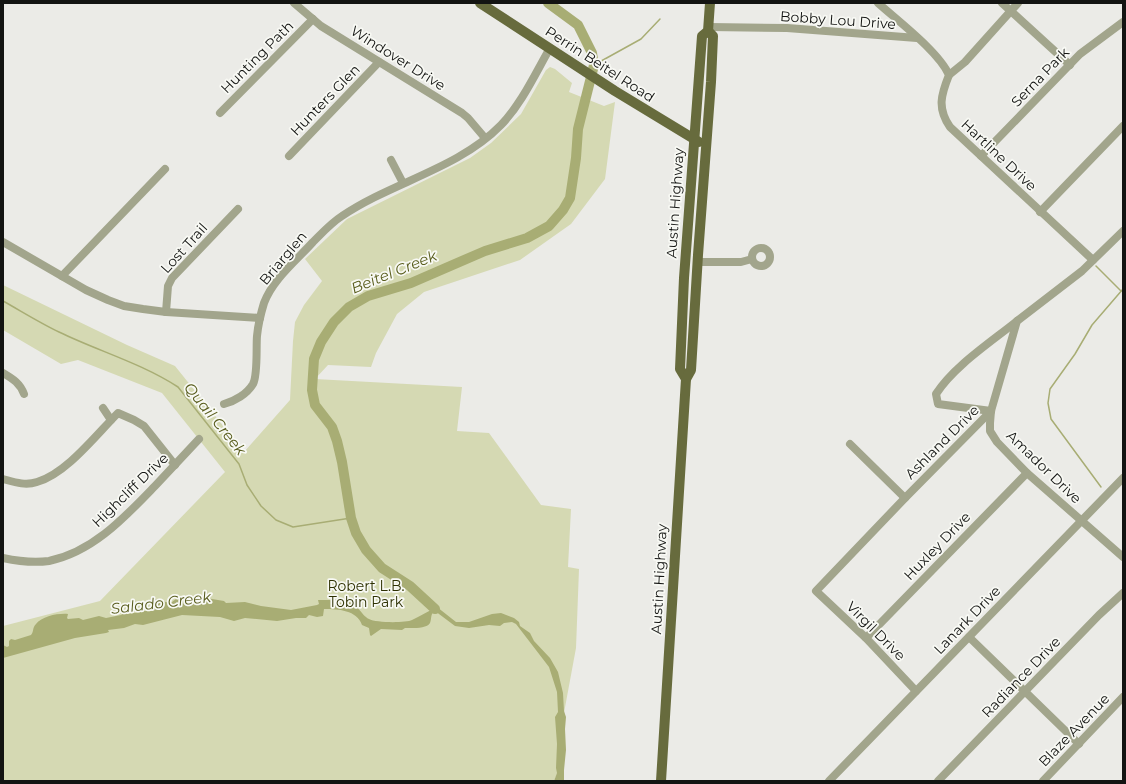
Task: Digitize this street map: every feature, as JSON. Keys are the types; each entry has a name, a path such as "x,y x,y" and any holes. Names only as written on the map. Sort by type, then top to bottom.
{"main road":[{"name":"Austin Highway","path":"686,379 680,368 684,278 702,36 708,29 710,3"},
{"name":"Perrin Beitel Road","path":"487,5 573,64 706,146"},
{"name":"Austin Highway","path":"661,781 686,379 691,370 697,262 712,82 713,36 708,29"},
{"path":"673,126 687,126 690,123 697,105"}],"street":[{"name":"Windover Drive","path":"294,3 313,19 462,113 485,138"},
{"path":"878,3 917,38 942,64 948,75 965,62 1018,3"},
{"path":"1002,3 1070,64"},
{"name":"Hunting Path","path":"220,112 313,19"},
{"name":"Serna Park","path":"981,156 1080,54 1123,22"},
{"name":"Bobby Lou Drive","path":"708,29 787,28 917,38"},
{"name":"Briarglen","path":"224,404 240,398 253,384 255,377 257,335 260,318 264,303 275,284 330,225 353,209 464,154 501,125 511,113 550,48"},
{"name":"Hunters Glen","path":"289,156 379,62"},
{"name":"Hartline Drive","path":"948,75 942,93 941,105 944,117 950,127 1093,260"},
{"path":"1040,212 1123,126"},
{"path":"392,160 403,183"},
{"path":"62,276 165,169"},
{"name":"Lost Trail","path":"166,312 168,286 172,278 238,209"},
{"path":"991,411 938,404 936,394 952,375 973,356 1082,271 1123,230"},
{"path":"3,242 62,276 108,300 124,306 143,310 260,318"},
{"path":"697,262 741,262 752,259"},
{"name":"Ashland Drive","path":"816,591 991,411 1017,321"},
{"path":"3,373 16,381 22,388 24,394"},
{"path":"103,408 111,420"},
{"name":"Amador Drive","path":"991,411 990,431 997,442 1027,473 1123,557"},
{"path":"3,479 24,484 36,483 55,474 69,463 118,413 139,422 170,458 174,465"},
{"name":"Highcliff Drive","path":"3,558 34,562 48,561 86,547 114,526 135,507 199,439"},
{"path":"850,444 905,498"},
{"name":"Huxley Drive","path":"866,638 1027,473"},
{"name":"Lanark Drive","path":"829,781 1123,478"},
{"name":"Virgil Drive","path":"816,591 866,638 916,691"},
{"name":"Radiance Drive","path":"938,781 1098,616 1123,593"},
{"path":"969,637 1079,744"},
{"name":"Blaze Avenue","path":"1043,781 1123,697"}],"green space":[{"name":"Robert L.B. Tobin Park","path":"550,67 555,69 572,83 569,92 604,106 615,102 605,179 571,224 520,260 424,292 397,314 376,353 371,367 328,365 315,379 462,387 457,431 489,433 541,505 571,509 568,567 579,569 576,648 561,729 557,774 554,781 3,781 3,626 100,601 225,472 162,393 78,360 61,364 3,330 3,285 127,345 175,366 244,452 290,400 295,322 304,305 322,281 305,259 347,219 470,158 491,143 521,114 546,70"}],"water":[{"name":"Salado Creek","path":"206,598 224,601 226,603 245,602 291,610 317,605 319,604 318,600 330,600 339,604 349,602 357,607 369,619 384,622 409,621 437,607 456,622 469,622 492,614 501,613 514,618 519,622 520,626 530,633 534,641 550,658 558,672 563,693 564,711 566,717 564,781 554,781 557,773 555,717 558,712 557,692 549,667 516,624 512,622 504,623 500,626 489,625 469,628 455,626 435,611 433,612 430,623 426,626 419,628 405,628 402,630 381,629 371,636 369,628 362,625 356,616 346,611 335,609 324,609 323,616 317,617 309,615 306,618 277,621 245,618 234,621 220,617 182,615 143,625 135,624 124,628 108,630 109,632 106,633 75,638 3,658 3,645 7,647 9,646 9,641 11,639 15,640 31,635 33,628 39,621 51,616 68,614 68,619 79,618 83,620 99,616 106,618 121,615 127,611 135,613 153,609 157,603 148,602 157,599 166,602 172,602 176,599 184,600 188,603 194,602 197,605"}],"waterway":[{"name":"Beitel Creek","path":"435,609 410,586 382,568 366,550 356,533 351,518 337,441 332,427 315,405 312,390 314,359 321,342 334,322 349,307 368,296 411,283 485,251 527,238 549,226 563,210 570,198 576,158 578,129 594,65 592,53 578,25 548,3"},
{"path":"594,65 641,39 660,19"},
{"path":"1096,266 1121,291"},
{"path":"1101,487 1051,419 1048,403 1050,389 1075,354 1092,325 1123,289"},
{"name":"Quail Creek","path":"3,301 59,332 134,364 178,387 239,464 247,485 261,506 276,520 293,527 351,518"}]}
